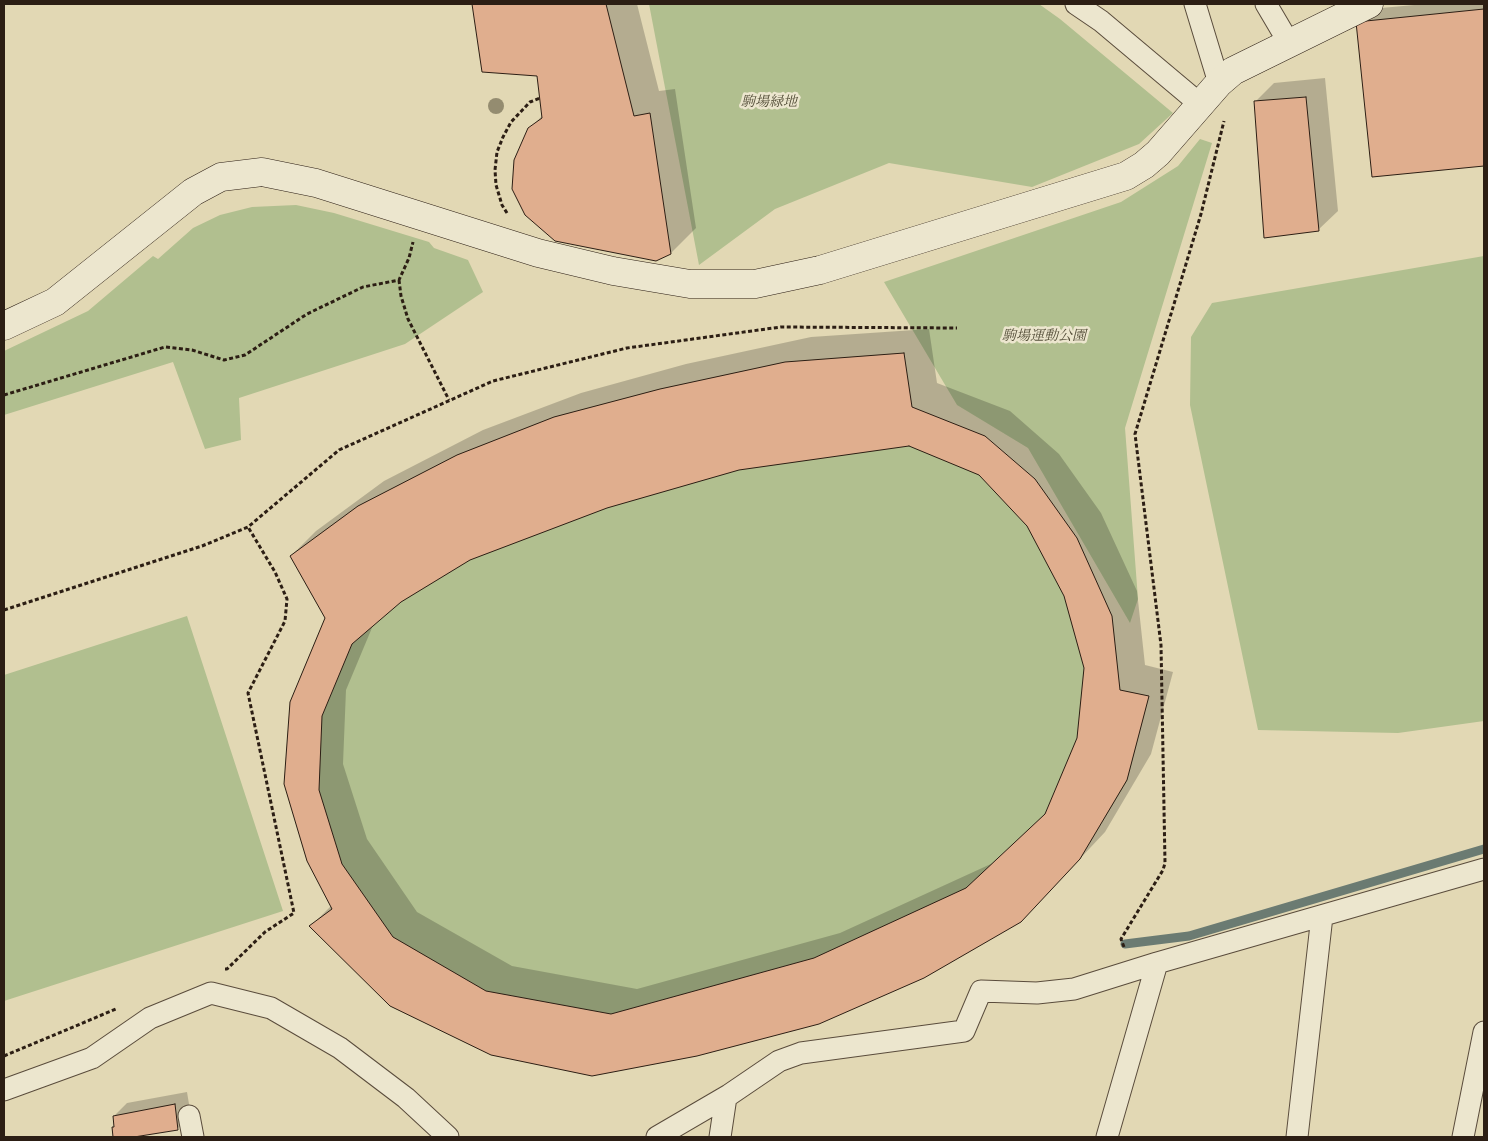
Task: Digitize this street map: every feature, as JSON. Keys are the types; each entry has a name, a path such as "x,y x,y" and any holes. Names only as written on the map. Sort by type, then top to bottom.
{"street":[{"path":"1076,4 1210,94"},
{"path":"1195,4 1210,94"},
{"path":"1266,4 1289,43"},
{"path":"4,326 55,302 193,192 221,177 262,172 316,183 538,253 690,284 754,284 820,270 1126,176 1144,165 1158,153 1233,71 1369,4"},
{"path":"657,1137 726,1097 780,1061 801,1053 964,1031 981,991 1037,993 1074,990 1484,869"},
{"path":"1297,1137 1322,916"},
{"path":"1107,1137 1157,964"},
{"path":"4,1090 92,1058 150,1018 211,992 271,1008 340,1048 406,1098 448,1137"},
{"path":"1463,1137 1484,1032"},
{"path":"720,1137 726,1097"},
{"path":"188,1116 193,1137"}],"path":[{"path":"1127,955 1121,939 1163,870 1165,863 1161,645 1135,434 1201,214 1224,125 1225,112 1223,107 1210,94"},
{"path":"511,220 502,206 496,185 497,152 512,122 530,102 540,98"},
{"path":"415,235 409,258 399,280 401,296 408,319 449,400"},
{"path":"4,395 165,347 192,350 224,360 245,354 307,314 362,287 399,280"},
{"path":"4,610 202,546 248,527 339,450 492,381 627,348 781,327 957,328"},
{"path":"219,970 227,968 265,932 294,913 248,693 285,621 287,599 275,572 248,527"},
{"path":"4,1056 122,1006"}],"green space":[{"name":"駒場緑地","path":"649,4 1039,4 1060,19 1173,113 1139,144 1032,187 889,163 775,209 699,265"},
{"name":"駒場運動公園","path":"1200,139 1212,143 1125,428 1138,599 1130,623 1028,448 957,405 884,282 1121,202 1178,166"},
{"path":"296,205 334,213 429,242 434,248 468,260 483,292 405,344 239,398 241,440 205,449 173,362 4,415 4,351 88,311 153,256 158,259 193,228 220,215 252,207"},
{"path":"1484,256 1484,721 1398,733 1258,730 1190,405 1191,337 1212,303"},
{"path":"904,353 912,407 1077,538 1112,616 1120,690 1149,696 1127,781 1080,859 1021,922 491,1055 390,1006 309,926 332,909 307,861 284,784 290,702 325,618 290,556 358,506 457,455 554,417 660,389 785,362"},
{"path":"187,616 283,911 4,1001 4,675"}],"building":[{"path":"472,4 606,4 634,116 650,113 671,254 656,261 555,241 525,215 512,189 514,160 528,128 542,118 537,76 482,72"},
{"path":"1484,9 1484,166 1372,177 1356,22"},
{"path":"1306,97 1319,231 1264,238 1254,101"},
{"path":"904,353 912,407 985,436 1035,479 1077,538 1112,616 1120,690 1149,696 1127,780 1080,859 1021,922 924,978 819,1024 697,1056 592,1076 491,1055 390,1006 309,926 332,909 307,861 284,784 290,702 325,618 290,556 358,506 457,455 554,417 660,389 785,362","holes":["909,446 979,475 1027,526 1064,596 1084,668 1077,738 1045,814 966,888 814,958 611,1014 486,991 393,937 342,864 319,790 322,716 352,644 401,602 470,560 607,508 739,470"]},
{"path":"175,1104 178,1130 134,1137 113,1137 113,1116"}],"waterway":[{"path":"1125,944 1189,936 1484,849"}]}
